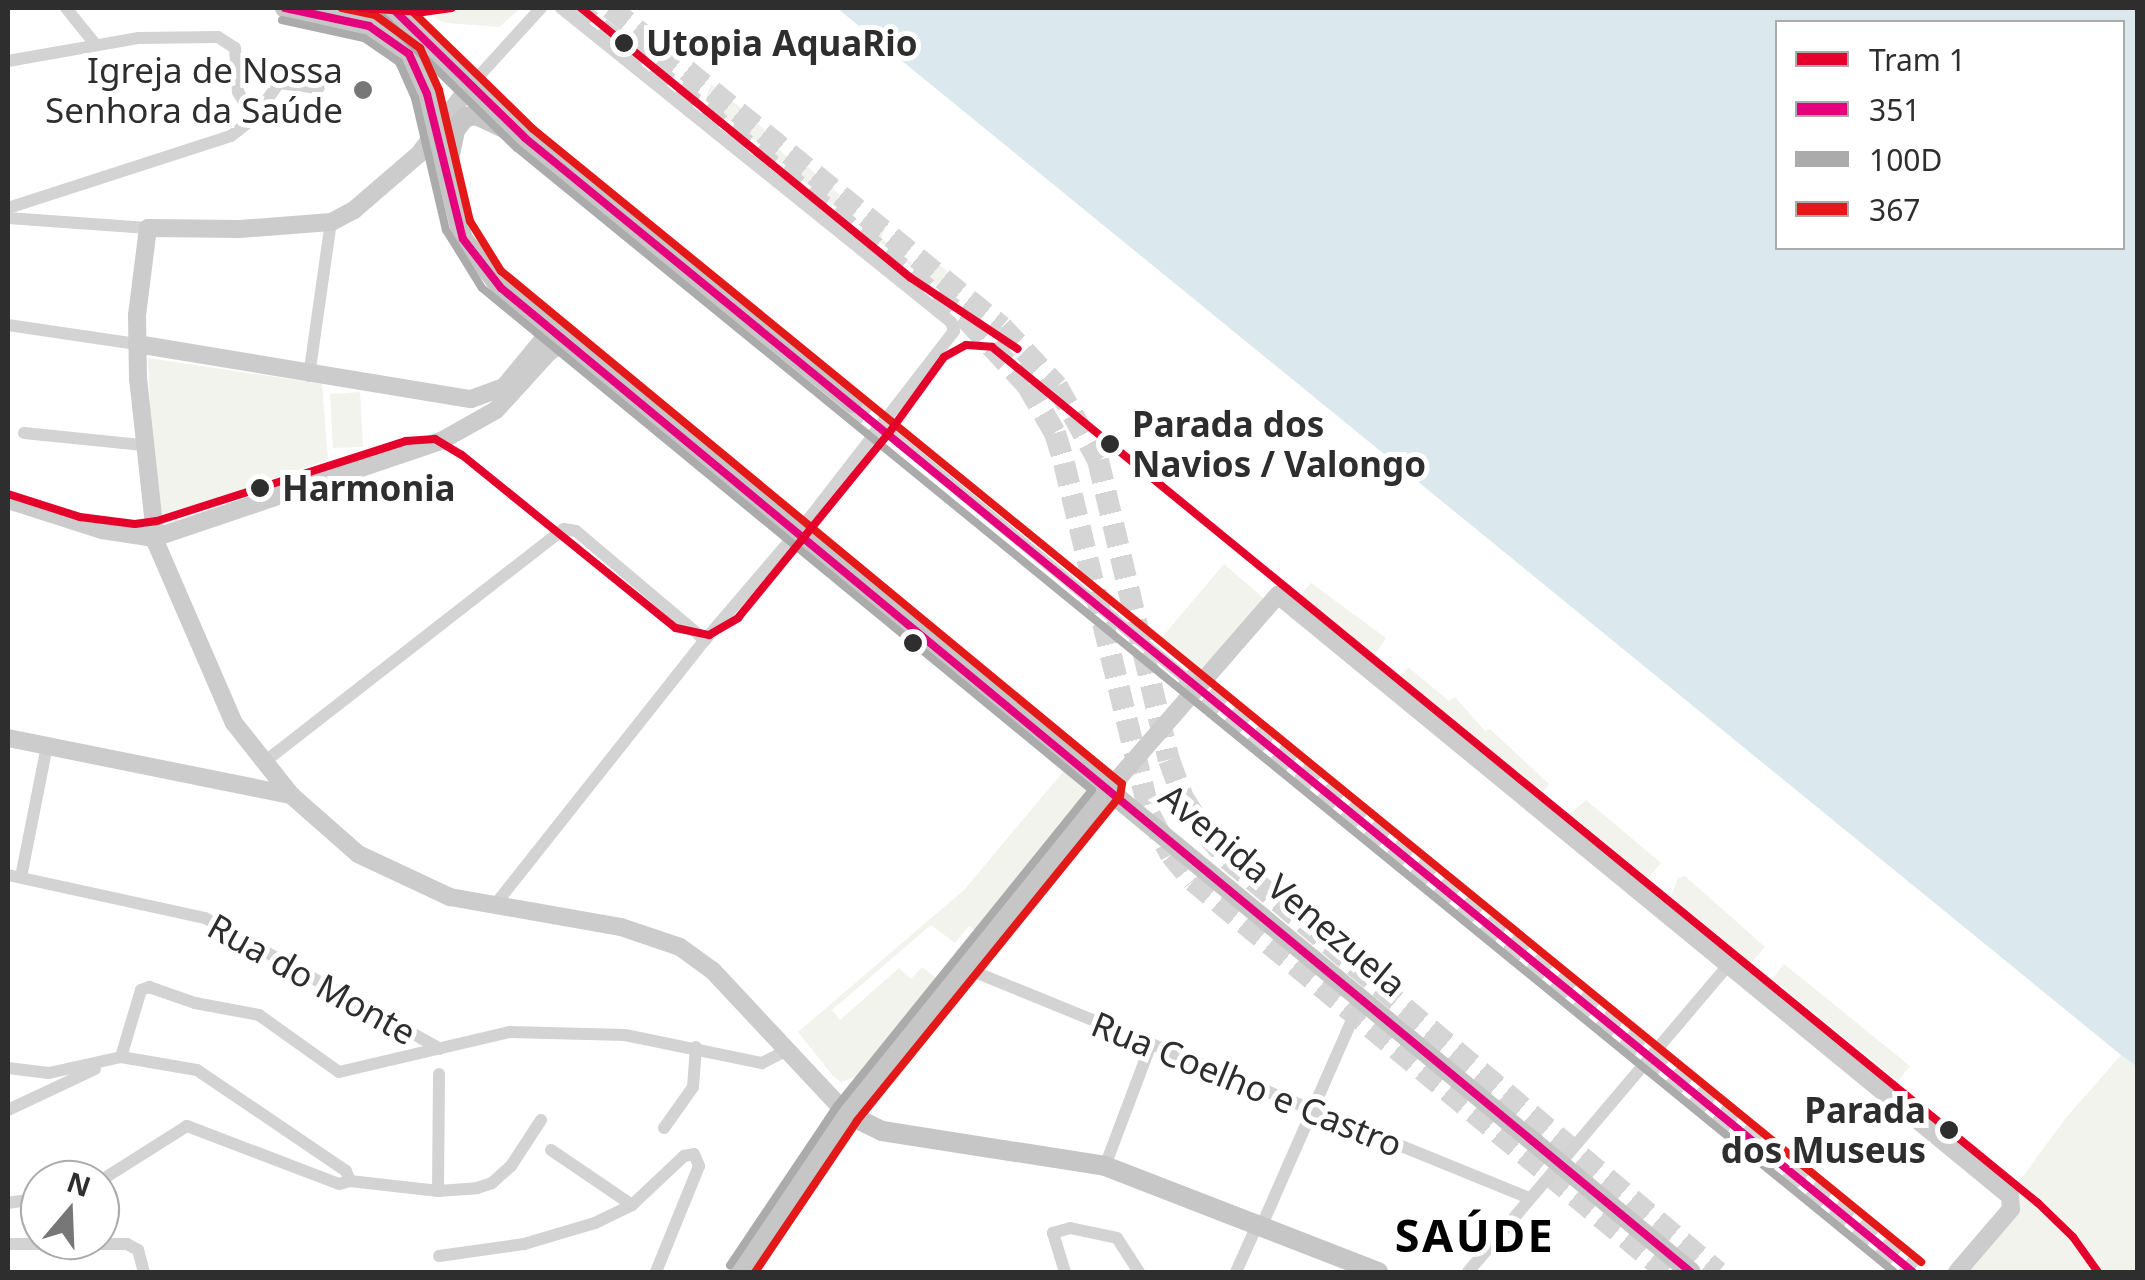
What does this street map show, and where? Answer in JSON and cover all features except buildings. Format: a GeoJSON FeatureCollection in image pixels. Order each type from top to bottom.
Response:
{"type":"FeatureCollection","features":[{"type":"Feature","properties":{"kind":"main road","name":"Avenida Venezuela"},"geometry":{"type":"LineString","coordinates":[[285,8],[355,20],[394,41],[418,68],[458,226],[472,255],[491,279],[1362,997],[1558,1166],[1691,1272]]}},
{"type":"Feature","properties":{"kind":"main road"},"geometry":{"type":"LineString","coordinates":[[392,8],[525,138],[852,403]]}},
{"type":"Feature","properties":{"kind":"main road"},"geometry":{"type":"LineString","coordinates":[[446,176],[455,130],[465,117],[476,115],[525,138]]}},
{"type":"Feature","properties":{"kind":"main road"},"geometry":{"type":"LineString","coordinates":[[740,1272],[847,1114],[1110,788]]}},
{"type":"Feature","properties":{"kind":"main road"},"geometry":{"type":"LineString","coordinates":[[847,1114],[882,1131],[1104,1166],[1378,1272]]}},
{"type":"Feature","properties":{"kind":"street"},"geometry":{"type":"LineString","coordinates":[[66,8],[94,44]]}},
{"type":"Feature","properties":{"kind":"street"},"geometry":{"type":"LineString","coordinates":[[8,218],[148,228],[238,229],[331,222],[407,166],[470,87],[542,8]]}},
{"type":"Feature","properties":{"kind":"street"},"geometry":{"type":"LineString","coordinates":[[494,906],[705,640],[798,532],[954,331],[951,322],[560,8]]}},
{"type":"Feature","properties":{"kind":"street"},"geometry":{"type":"LineString","coordinates":[[8,62],[94,44],[203,34],[228,40],[238,57],[238,92],[254,118]]}},
{"type":"Feature","properties":{"kind":"street"},"geometry":{"type":"LineString","coordinates":[[8,208],[243,130],[278,83],[319,88]]}},
{"type":"Feature","properties":{"kind":"street"},"geometry":{"type":"LineString","coordinates":[[310,376],[331,222]]}},
{"type":"Feature","properties":{"kind":"street"},"geometry":{"type":"LineString","coordinates":[[148,228],[137,344],[154,538],[219,696],[263,763],[292,795],[369,860],[450,897],[621,927],[680,947],[713,970],[847,1114]]}},
{"type":"Feature","properties":{"kind":"street"},"geometry":{"type":"LineString","coordinates":[[8,325],[471,399],[499,390],[557,336]]}},
{"type":"Feature","properties":{"kind":"street"},"geometry":{"type":"LineString","coordinates":[[8,500],[102,530],[154,538],[453,435],[496,410],[548,352],[557,336]]}},
{"type":"Feature","properties":{"kind":"street"},"geometry":{"type":"LineString","coordinates":[[441,396],[456,416],[453,435]]}},
{"type":"Feature","properties":{"kind":"street"},"geometry":{"type":"LineString","coordinates":[[881,426],[1196,687]]}},
{"type":"Feature","properties":{"kind":"street"},"geometry":{"type":"LineString","coordinates":[[24,433],[143,445]]}},
{"type":"Feature","properties":{"kind":"street"},"geometry":{"type":"LineString","coordinates":[[263,763],[563,530],[705,640]]}},
{"type":"Feature","properties":{"kind":"street"},"geometry":{"type":"LineString","coordinates":[[1110,788],[1278,595],[2010,1196],[2011,1209],[1958,1272]]}},
{"type":"Feature","properties":{"kind":"street"},"geometry":{"type":"LineString","coordinates":[[8,738],[292,795]]}},
{"type":"Feature","properties":{"kind":"street"},"geometry":{"type":"LineString","coordinates":[[14,876],[48,746]]}},
{"type":"Feature","properties":{"kind":"street","name":"Rua do Monte"},"geometry":{"type":"LineString","coordinates":[[14,876],[183,911],[215,922],[440,1049]]}},
{"type":"Feature","properties":{"kind":"street"},"geometry":{"type":"LineString","coordinates":[[1468,1272],[1728,965]]}},
{"type":"Feature","properties":{"kind":"street","name":"Rua Coelho e Castro"},"geometry":{"type":"LineString","coordinates":[[965,968],[1529,1198]]}},
{"type":"Feature","properties":{"kind":"street"},"geometry":{"type":"LineString","coordinates":[[121,1057],[139,994],[148,987],[195,1003],[259,1015],[332,1070],[344,1072],[493,1035],[542,1032],[624,1035],[762,1063],[786,1052]]}},
{"type":"Feature","properties":{"kind":"street"},"geometry":{"type":"LineString","coordinates":[[1236,1272],[1362,997]]}},
{"type":"Feature","properties":{"kind":"street"},"geometry":{"type":"LineString","coordinates":[[1104,1166],[1151,1044]]}},
{"type":"Feature","properties":{"kind":"street"},"geometry":{"type":"LineString","coordinates":[[664,1128],[693,1087],[696,1047]]}},
{"type":"Feature","properties":{"kind":"street"},"geometry":{"type":"LineString","coordinates":[[8,1068],[49,1072],[121,1057],[186,1067],[207,1075],[346,1171],[350,1181]]}},
{"type":"Feature","properties":{"kind":"street"},"geometry":{"type":"LineString","coordinates":[[8,1110],[72,1083],[102,1064]]}},
{"type":"Feature","properties":{"kind":"street"},"geometry":{"type":"LineString","coordinates":[[438,1191],[439,1074]]}},
{"type":"Feature","properties":{"kind":"street"},"geometry":{"type":"LineString","coordinates":[[120,1168],[187,1126],[339,1184],[350,1181],[438,1191],[492,1183],[511,1166],[542,1120]]}},
{"type":"Feature","properties":{"kind":"street"},"geometry":{"type":"LineString","coordinates":[[551,1150],[632,1205]]}},
{"type":"Feature","properties":{"kind":"street"},"geometry":{"type":"LineString","coordinates":[[439,1256],[561,1236],[632,1205],[684,1156],[694,1154],[699,1166],[656,1272]]}},
{"type":"Feature","properties":{"kind":"street"},"geometry":{"type":"LineString","coordinates":[[1065,1272],[1053,1233],[1070,1228],[1112,1235],[1139,1272]]}},
{"type":"Feature","properties":{"kind":"street"},"geometry":{"type":"LineString","coordinates":[[8,1244],[128,1244],[136,1248],[144,1272]]}},
{"type":"Feature","properties":{"kind":"shaded area"},"geometry":{"type":"Polygon","coordinates":[[[431,8],[521,8],[499,27],[447,23],[436,19],[431,8]]]}},
{"type":"Feature","properties":{"kind":"shaded area"},"geometry":{"type":"Polygon","coordinates":[[[837,8],[2137,8],[2137,1067],[2121,1055],[837,8]]]}},
{"type":"Feature","properties":{"kind":"shaded area"},"geometry":{"type":"Polygon","coordinates":[[[711,84],[742,109],[731,122],[705,101],[711,84]]]}},
{"type":"Feature","properties":{"kind":"shaded area"},"geometry":{"type":"Polygon","coordinates":[[[753,120],[772,136],[771,143],[788,157],[791,152],[857,210],[852,221],[739,129],[753,120]]]}},
{"type":"Feature","properties":{"kind":"shaded area"},"geometry":{"type":"Polygon","coordinates":[[[879,223],[885,228],[881,238],[921,270],[934,261],[963,283],[962,291],[942,289],[868,234],[879,223]]]}},
{"type":"Feature","properties":{"kind":"shaded area"},"geometry":{"type":"Polygon","coordinates":[[[148,358],[322,384],[328,460],[155,518],[148,358]]]}},
{"type":"Feature","properties":{"kind":"shaded area"},"geometry":{"type":"Polygon","coordinates":[[[360,392],[363,447],[333,448],[330,394],[360,392]]]}},
{"type":"Feature","properties":{"kind":"shaded area"},"geometry":{"type":"Polygon","coordinates":[[[1224,564],[1268,602],[1199,676],[1158,642],[1224,564]]]}},
{"type":"Feature","properties":{"kind":"shaded area"},"geometry":{"type":"Polygon","coordinates":[[[1311,583],[1386,638],[1370,662],[1296,601],[1311,583]]]}},
{"type":"Feature","properties":{"kind":"shaded area"},"geometry":{"type":"Polygon","coordinates":[[[1408,667],[1449,701],[1455,697],[1485,731],[1490,729],[1549,784],[1538,801],[1396,684],[1408,667]]]}},
{"type":"Feature","properties":{"kind":"shaded area"},"geometry":{"type":"Polygon","coordinates":[[[1067,767],[1088,788],[1088,802],[858,1076],[841,1082],[798,1032],[964,890],[1067,767]],[[931,925],[832,1010],[840,1020],[899,968],[911,979],[922,967],[936,978],[975,930],[969,926],[955,943],[931,925]]]}},
{"type":"Feature","properties":{"kind":"shaded area"},"geometry":{"type":"Polygon","coordinates":[[[1586,800],[1661,863],[1648,878],[1570,814],[1586,800]]]}},
{"type":"Feature","properties":{"kind":"shaded area"},"geometry":{"type":"Polygon","coordinates":[[[1685,876],[1765,947],[1751,963],[1671,896],[1678,878],[1685,876]]]}},
{"type":"Feature","properties":{"kind":"shaded area"},"geometry":{"type":"Polygon","coordinates":[[[1784,964],[1910,1066],[1898,1081],[1772,979],[1784,964]]]}},
{"type":"Feature","properties":{"kind":"shaded area"},"geometry":{"type":"Polygon","coordinates":[[[2121,1055],[2137,1067],[2137,1272],[1953,1272],[2065,1119],[2121,1055]]]}},
{"type":"Feature","properties":{"kind":"tunnel"},"geometry":{"type":"LineString","coordinates":[[574,8],[969,322],[1027,385],[1055,433],[1064,463],[1150,815],[1171,855],[1193,881],[1667,1272]]}},
{"type":"Feature","properties":{"kind":"tunnel"},"geometry":{"type":"LineString","coordinates":[[610,8],[1002,327],[1057,386],[1098,460],[1169,760],[1183,798],[1206,834],[1228,859],[1718,1272]]}},
{"type":"Feature","properties":{"kind":"tunnel"},"geometry":{"type":"LineString","coordinates":[[852,403],[894,438]]}},
{"type":"Feature","properties":{"kind":"tunnel"},"geometry":{"type":"LineString","coordinates":[[1183,676],[1913,1272]]}},
{"type":"Feature","properties":{"kind":"tram line","name":"1"},"geometry":{"type":"LineString","coordinates":[[360,8],[423,12],[452,8]]}},
{"type":"Feature","properties":{"kind":"tram line","name":"1"},"geometry":{"type":"LineString","coordinates":[[581,8],[911,278],[1018,349]]}},
{"type":"Feature","properties":{"kind":"tram line","name":"1"},"geometry":{"type":"LineString","coordinates":[[8,494],[80,517],[135,524],[157,521],[406,441],[435,439],[462,455],[676,628],[709,635],[738,618],[889,433],[944,357],[966,345],[992,347],[2038,1203],[2073,1237],[2098,1272]]}},
{"type":"Feature","properties":{"kind":"transit line","name":"351"},"geometry":{"type":"LineString","coordinates":[[285,8],[369,26],[409,54],[427,94],[463,239],[501,288],[1691,1272]]}},
{"type":"Feature","properties":{"kind":"transit line","name":"367"},"geometry":{"type":"LineString","coordinates":[[342,8],[375,15],[420,48],[439,90],[470,221],[501,271],[1122,784],[1120,796],[857,1121],[755,1272]]}},
{"type":"Feature","properties":{"kind":"transit line","name":"351"},"geometry":{"type":"LineString","coordinates":[[392,8],[525,138],[1913,1272]]}},
{"type":"Feature","properties":{"kind":"transit line","name":"367"},"geometry":{"type":"LineString","coordinates":[[409,8],[533,129],[1921,1262]]}},
{"type":"Feature","properties":{"kind":"transit line","name":"100D"},"geometry":{"type":"LineString","coordinates":[[383,17],[517,148],[1894,1272]]}},
{"type":"Feature","properties":{"kind":"transit line","name":"100D"},"geometry":{"type":"LineString","coordinates":[[282,20],[364,38],[399,62],[415,98],[446,230],[482,288],[1092,790],[837,1106],[730,1265]]}},
{"type":"Feature","properties":{"kind":"place","name":"Utopia AquaRio"},"geometry":{"type":"Point","coordinates":[624,43]}},
{"type":"Feature","properties":{"kind":"place","name":"Igreja de Nossa Senhora da Saúde"},"geometry":{"type":"Point","coordinates":[363,90]}},
{"type":"Feature","properties":{"kind":"place","name":"Parada dos Navios / Valongo"},"geometry":{"type":"Point","coordinates":[1110,444]}},
{"type":"Feature","properties":{"kind":"place","name":"Harmonia"},"geometry":{"type":"Point","coordinates":[260,488]}},
{"type":"Feature","properties":{"kind":"place","name":"Parada dos Museus"},"geometry":{"type":"Point","coordinates":[1949,1130]}},
{"type":"Feature","properties":{"kind":"district","name":"SAÚDE"},"geometry":{"type":"Point","coordinates":[1475,1235]}}]}
